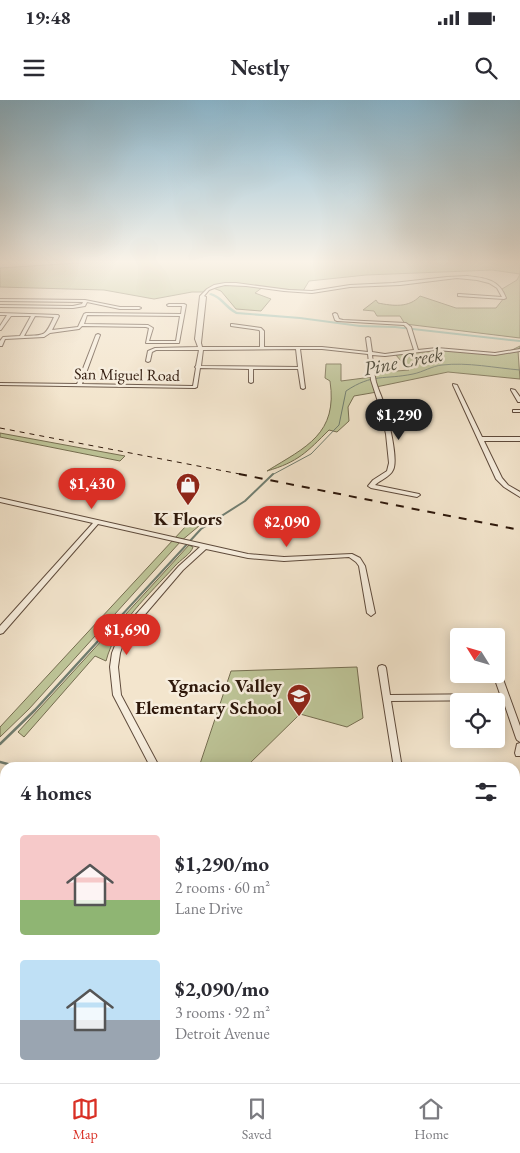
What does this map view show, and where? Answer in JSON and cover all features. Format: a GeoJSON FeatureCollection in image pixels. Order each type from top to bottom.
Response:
{"type":"FeatureCollection","features":[{"type":"Feature","properties":{"kind":"street"},"geometry":{"type":"LineString","coordinates":[[119,308],[139,308]]}},
{"type":"Feature","properties":{"kind":"street"},"geometry":{"type":"LineString","coordinates":[[49,332],[79,328],[82,325],[147,326],[151,328],[147,342],[178,342],[184,308]]}},
{"type":"Feature","properties":{"kind":"street"},"geometry":{"type":"LineString","coordinates":[[148,361],[150,351],[155,349],[200,350],[199,342],[203,308]]}},
{"type":"Feature","properties":{"kind":"street"},"geometry":{"type":"LineString","coordinates":[[0,314],[56,316],[49,332],[44,336],[2,337],[0,345]]}},
{"type":"Feature","properties":{"kind":"street"},"geometry":{"type":"LineString","coordinates":[[1,326],[10,314]]}},
{"type":"Feature","properties":{"kind":"street"},"geometry":{"type":"LineString","coordinates":[[82,325],[86,314],[183,315]]}},
{"type":"Feature","properties":{"kind":"street"},"geometry":{"type":"LineString","coordinates":[[335,314],[337,320],[399,323],[410,328],[417,352]]}},
{"type":"Feature","properties":{"kind":"street"},"geometry":{"type":"LineString","coordinates":[[21,337],[34,315]]}},
{"type":"Feature","properties":{"kind":"street"},"geometry":{"type":"LineString","coordinates":[[232,325],[260,329],[262,331],[262,348]]}},
{"type":"Feature","properties":{"kind":"street"},"geometry":{"type":"LineString","coordinates":[[79,385],[98,335]]}},
{"type":"Feature","properties":{"kind":"street"},"geometry":{"type":"LineString","coordinates":[[368,338],[373,377],[380,398],[390,448],[391,467],[389,473],[373,481],[371,486],[417,496]]}},
{"type":"Feature","properties":{"kind":"street","name":"San Miguel Road"},"geometry":{"type":"LineString","coordinates":[[0,384],[195,387],[200,350],[211,347],[342,349],[386,355],[437,349],[496,354],[520,350]]}},
{"type":"Feature","properties":{"kind":"street"},"geometry":{"type":"LineString","coordinates":[[298,348],[303,388]]}},
{"type":"Feature","properties":{"kind":"street"},"geometry":{"type":"LineString","coordinates":[[197,367],[300,368]]}},
{"type":"Feature","properties":{"kind":"street"},"geometry":{"type":"LineString","coordinates":[[251,368],[251,382]]}},
{"type":"Feature","properties":{"kind":"street"},"geometry":{"type":"LineString","coordinates":[[455,385],[499,479],[520,495]]}},
{"type":"Feature","properties":{"kind":"street"},"geometry":{"type":"LineString","coordinates":[[513,390],[520,401]]}},
{"type":"Feature","properties":{"kind":"street"},"geometry":{"type":"LineString","coordinates":[[480,439],[520,439]]}},
{"type":"Feature","properties":{"kind":"street"},"geometry":{"type":"LineString","coordinates":[[0,500],[248,556],[280,559],[350,555],[358,560],[362,566],[371,613]]}},
{"type":"Feature","properties":{"kind":"street"},"geometry":{"type":"LineString","coordinates":[[0,631],[97,522]]}},
{"type":"Feature","properties":{"kind":"street"},"geometry":{"type":"LineString","coordinates":[[153,762],[117,696],[114,683],[116,653],[121,640],[133,623],[180,568],[205,546]]}},
{"type":"Feature","properties":{"kind":"street"},"geometry":{"type":"LineString","coordinates":[[382,668],[397,762]]}},
{"type":"Feature","properties":{"kind":"street"},"geometry":{"type":"LineString","coordinates":[[501,683],[520,738]]}},
{"type":"Feature","properties":{"kind":"street"},"geometry":{"type":"LineString","coordinates":[[388,698],[506,697]]}},
{"type":"Feature","properties":{"kind":"green space"},"geometry":{"type":"Polygon","coordinates":[[[235,308],[264,308],[261,311],[235,308]]]}},
{"type":"Feature","properties":{"kind":"green space"},"geometry":{"type":"Polygon","coordinates":[[[366,308],[520,308],[520,338],[405,324],[400,316],[377,316],[374,311],[363,310],[366,308]]]}},
{"type":"Feature","properties":{"kind":"green space"},"geometry":{"type":"Polygon","coordinates":[[[520,346],[518,351],[520,379],[448,372],[376,387],[377,392],[354,396],[348,407],[349,421],[337,432],[329,430],[294,460],[267,471],[306,446],[324,426],[329,414],[331,399],[330,381],[325,378],[326,364],[341,364],[341,381],[372,377],[372,373],[409,370],[395,354],[437,349],[495,354],[506,353],[520,346]]]}},
{"type":"Feature","properties":{"kind":"green space"},"geometry":{"type":"Polygon","coordinates":[[[0,433],[125,456],[120,461],[0,437],[0,433]]]}},
{"type":"Feature","properties":{"kind":"green space"},"geometry":{"type":"Polygon","coordinates":[[[198,524],[199,526],[181,541],[29,709],[0,737],[0,727],[186,526],[198,524]]]}},
{"type":"Feature","properties":{"kind":"green space"},"geometry":{"type":"Polygon","coordinates":[[[189,545],[193,547],[190,552],[144,599],[125,622],[117,634],[106,661],[95,656],[24,737],[18,732],[189,545]]]}},
{"type":"Feature","properties":{"kind":"green space"},"geometry":{"type":"Polygon","coordinates":[[[357,667],[363,718],[347,727],[300,714],[251,762],[201,762],[231,671],[357,667]]]}},
{"type":"Feature","properties":{"kind":"waterway"},"geometry":{"type":"LineString","coordinates":[[228,308],[236,313],[300,318],[360,326],[395,327],[520,341]]}},
{"type":"Feature","properties":{"kind":"waterway","name":"Pine Creek"},"geometry":{"type":"LineString","coordinates":[[272,475],[311,454],[339,425],[346,391],[355,385],[371,379],[403,376],[452,364],[520,370]]}},
{"type":"Feature","properties":{"kind":"waterway","name":"Pine Creek"},"geometry":{"type":"LineString","coordinates":[[109,629],[201,529],[245,501],[273,474]]}},
{"type":"Feature","properties":{"kind":"waterway","name":"Pine Creek"},"geometry":{"type":"LineString","coordinates":[[0,744],[35,710],[110,628]]}},
{"type":"Feature","properties":{"kind":"railway"},"geometry":{"type":"LineString","coordinates":[[0,428],[245,475]]}},
{"type":"Feature","properties":{"kind":"railway"},"geometry":{"type":"LineString","coordinates":[[239,474],[520,530]]}},
{"type":"Feature","properties":{"kind":"place","name":"K Floors"},"geometry":{"type":"Point","coordinates":[188,506]}},
{"type":"Feature","properties":{"kind":"place","name":"Ygnacio Valley Elementary School"},"geometry":{"type":"Point","coordinates":[299,717]}}]}
